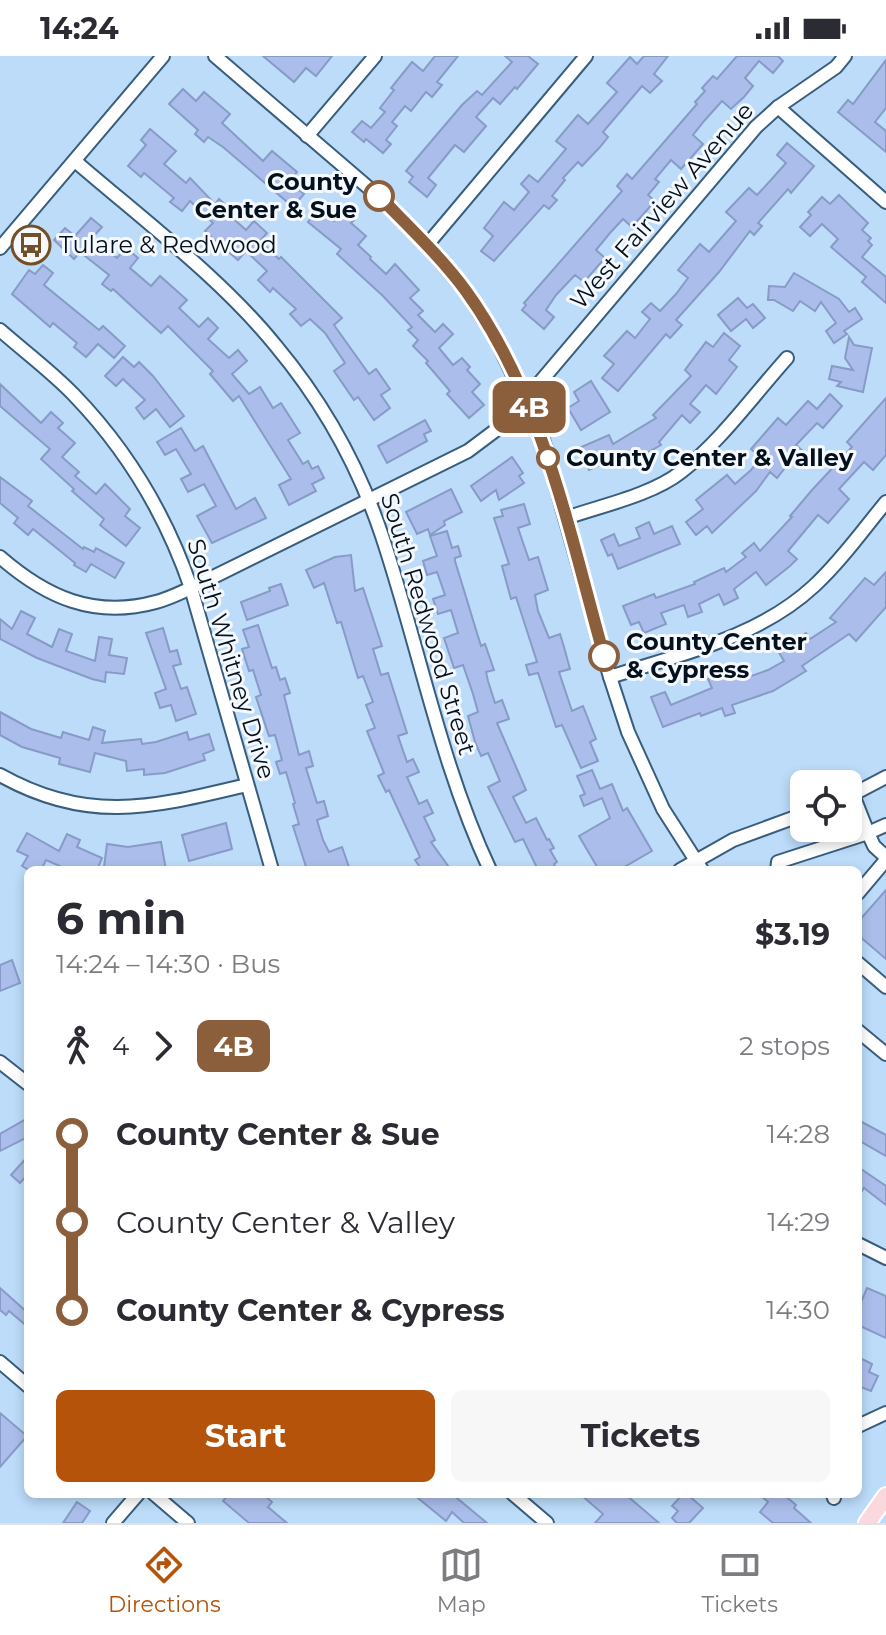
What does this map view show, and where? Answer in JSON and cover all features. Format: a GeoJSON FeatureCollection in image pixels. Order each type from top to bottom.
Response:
{"type":"FeatureCollection","features":[{"type":"Feature","properties":{"kind":"main road"},"geometry":{"type":"LineString","coordinates":[[867,1523],[886,1496]]}},
{"type":"Feature","properties":{"kind":"street"},"geometry":{"type":"LineString","coordinates":[[0,248],[163,56]]}},
{"type":"Feature","properties":{"kind":"street"},"geometry":{"type":"LineString","coordinates":[[215,56],[377,195],[427,245],[465,290],[495,337],[542,436],[628,732],[663,809],[698,865],[733,840],[790,819]]}},
{"type":"Feature","properties":{"kind":"street"},"geometry":{"type":"LineString","coordinates":[[307,136],[375,56]]}},
{"type":"Feature","properties":{"kind":"street"},"geometry":{"type":"LineString","coordinates":[[427,245],[586,56]]}},
{"type":"Feature","properties":{"kind":"street","name":"West Fairview Avenue"},"geometry":{"type":"LineString","coordinates":[[0,557],[28,581],[70,602],[113,608],[155,603],[468,451],[496,430],[525,400],[756,127],[778,107],[836,67],[845,56]]}},
{"type":"Feature","properties":{"kind":"street"},"geometry":{"type":"LineString","coordinates":[[778,107],[886,202]]}},
{"type":"Feature","properties":{"kind":"street","name":"South Redwood Street"},"geometry":{"type":"LineString","coordinates":[[75,161],[230,296],[276,345],[337,435],[382,534],[441,741],[472,831],[488,866]]}},
{"type":"Feature","properties":{"kind":"street","name":"South Whitney Drive"},"geometry":{"type":"LineString","coordinates":[[0,330],[72,393],[112,438],[154,501],[180,556],[191,588],[271,866]]}},
{"type":"Feature","properties":{"kind":"street"},"geometry":{"type":"LineString","coordinates":[[566,518],[644,491],[679,474],[704,452],[787,358]]}},
{"type":"Feature","properties":{"kind":"street"},"geometry":{"type":"LineString","coordinates":[[610,677],[761,625],[816,585],[886,502]]}},
{"type":"Feature","properties":{"kind":"street"},"geometry":{"type":"LineString","coordinates":[[0,775],[56,801],[111,808],[162,805],[247,785]]}},
{"type":"Feature","properties":{"kind":"street"},"geometry":{"type":"LineString","coordinates":[[862,790],[886,777]]}},
{"type":"Feature","properties":{"kind":"street"},"geometry":{"type":"LineString","coordinates":[[862,820],[874,846],[886,859],[862,888]]}},
{"type":"Feature","properties":{"kind":"street"},"geometry":{"type":"LineString","coordinates":[[778,866],[778,862],[886,825]]}},
{"type":"Feature","properties":{"kind":"street"},"geometry":{"type":"LineString","coordinates":[[862,966],[886,987]]}},
{"type":"Feature","properties":{"kind":"street"},"geometry":{"type":"LineString","coordinates":[[862,1034],[886,1054]]}},
{"type":"Feature","properties":{"kind":"street"},"geometry":{"type":"LineString","coordinates":[[0,1061],[24,1081]]}},
{"type":"Feature","properties":{"kind":"street"},"geometry":{"type":"LineString","coordinates":[[862,1246],[886,1258]]}},
{"type":"Feature","properties":{"kind":"street"},"geometry":{"type":"LineString","coordinates":[[0,1362],[24,1383]]}},
{"type":"Feature","properties":{"kind":"street"},"geometry":{"type":"LineString","coordinates":[[862,1424],[886,1413]]}},
{"type":"Feature","properties":{"kind":"street"},"geometry":{"type":"LineString","coordinates":[[113,1523],[135,1498]]}},
{"type":"Feature","properties":{"kind":"street"},"geometry":{"type":"LineString","coordinates":[[159,1498],[188,1523]]}},
{"type":"Feature","properties":{"kind":"street"},"geometry":{"type":"LineString","coordinates":[[518,1498],[547,1523]]}},
{"type":"Feature","properties":{"kind":"building"},"geometry":{"type":"Polygon","coordinates":[[[263,56],[332,56],[316,76],[306,68],[294,82],[263,56]]]}},
{"type":"Feature","properties":{"kind":"building"},"geometry":{"type":"Polygon","coordinates":[[[435,56],[458,56],[437,82],[442,85],[432,97],[426,92],[411,111],[405,106],[392,122],[397,126],[386,140],[391,144],[383,153],[352,132],[362,121],[371,128],[385,112],[380,108],[412,62],[423,71],[435,56]]]}},
{"type":"Feature","properties":{"kind":"building"},"geometry":{"type":"Polygon","coordinates":[[[505,56],[528,56],[538,64],[500,104],[493,98],[476,117],[486,126],[464,152],[455,145],[428,178],[436,185],[427,197],[409,182],[413,177],[406,171],[462,105],[477,91],[482,95],[512,62],[505,56]]]}},
{"type":"Feature","properties":{"kind":"building"},"geometry":{"type":"Polygon","coordinates":[[[644,56],[668,56],[654,74],[662,81],[650,93],[642,86],[603,132],[608,137],[600,147],[582,166],[578,162],[563,178],[565,180],[552,196],[557,200],[549,209],[544,205],[494,261],[481,251],[493,236],[484,228],[504,202],[514,210],[529,192],[521,184],[529,175],[538,182],[566,149],[556,141],[578,115],[588,124],[617,92],[607,83],[630,57],[637,64],[644,56]]]}},
{"type":"Feature","properties":{"kind":"building"},"geometry":{"type":"Polygon","coordinates":[[[737,56],[778,56],[783,61],[773,73],[759,61],[745,78],[753,86],[744,97],[731,109],[722,101],[705,120],[693,135],[703,144],[681,169],[671,160],[655,179],[659,182],[648,195],[655,201],[632,227],[623,219],[610,233],[596,250],[605,258],[584,282],[575,275],[556,295],[546,310],[554,317],[544,329],[522,310],[526,305],[524,303],[622,191],[617,186],[627,174],[632,179],[697,104],[695,102],[705,91],[702,88],[713,76],[717,79],[737,56]]]}},
{"type":"Feature","properties":{"kind":"building"},"geometry":{"type":"Polygon","coordinates":[[[886,60],[886,108],[875,122],[886,131],[886,152],[838,112],[848,100],[853,104],[886,60]]]}},
{"type":"Feature","properties":{"kind":"building"},"geometry":{"type":"Polygon","coordinates":[[[183,89],[196,101],[204,92],[230,114],[222,123],[263,161],[272,151],[297,172],[289,182],[304,194],[293,207],[223,147],[208,137],[204,142],[195,134],[198,130],[169,104],[183,89]]]}},
{"type":"Feature","properties":{"kind":"building"},"geometry":{"type":"Polygon","coordinates":[[[150,129],[176,151],[164,164],[186,183],[190,178],[215,204],[219,199],[230,209],[227,213],[246,230],[254,221],[267,233],[260,241],[279,259],[281,257],[342,318],[334,325],[369,374],[376,369],[390,389],[381,395],[390,408],[374,420],[358,397],[354,400],[334,371],[345,363],[325,333],[310,319],[301,326],[290,314],[296,309],[273,288],[270,292],[258,280],[267,271],[246,251],[238,260],[218,243],[205,231],[213,223],[190,201],[182,211],[170,202],[174,198],[144,173],[141,177],[128,166],[146,145],[141,140],[150,129]]]}},
{"type":"Feature","properties":{"kind":"building"},"geometry":{"type":"Polygon","coordinates":[[[787,143],[814,166],[791,193],[788,189],[758,223],[762,226],[754,235],[750,231],[676,320],[682,325],[670,338],[666,334],[618,391],[602,378],[614,364],[604,356],[627,331],[635,338],[650,319],[642,312],[651,303],[660,311],[676,294],[688,278],[678,270],[700,244],[709,252],[736,221],[726,212],[749,188],[757,195],[786,163],[777,155],[787,143]]]}},
{"type":"Feature","properties":{"kind":"building"},"geometry":{"type":"Polygon","coordinates":[[[839,195],[868,223],[862,230],[871,238],[868,241],[872,245],[862,257],[886,277],[886,303],[862,282],[866,277],[831,247],[838,239],[822,224],[810,236],[800,227],[811,215],[808,212],[822,197],[830,204],[839,195]]]}},
{"type":"Feature","properties":{"kind":"building"},"geometry":{"type":"Polygon","coordinates":[[[319,208],[334,221],[342,211],[354,220],[351,223],[366,236],[358,245],[370,259],[386,274],[395,264],[419,290],[410,298],[423,311],[418,315],[435,332],[443,324],[453,334],[439,348],[453,365],[462,358],[470,367],[467,370],[480,384],[472,392],[484,405],[469,418],[447,394],[450,391],[426,363],[428,361],[413,346],[418,340],[408,330],[412,327],[337,254],[341,249],[308,222],[319,208]]]}},
{"type":"Feature","properties":{"kind":"building"},"geometry":{"type":"Polygon","coordinates":[[[91,218],[102,227],[92,238],[117,258],[126,248],[138,258],[130,268],[151,286],[160,276],[187,300],[179,308],[199,327],[208,318],[218,328],[208,339],[229,358],[238,350],[247,361],[232,374],[249,394],[260,387],[273,408],[281,403],[300,433],[288,440],[303,464],[308,461],[312,469],[318,466],[324,478],[312,484],[316,491],[289,505],[279,485],[291,479],[239,396],[233,401],[210,374],[213,371],[168,326],[161,333],[113,289],[111,291],[102,284],[109,275],[80,252],[74,259],[54,240],[65,228],[75,236],[91,218]]]}},
{"type":"Feature","properties":{"kind":"building"},"geometry":{"type":"Polygon","coordinates":[[[43,265],[53,273],[44,285],[99,330],[103,326],[125,346],[114,358],[98,344],[86,357],[74,347],[77,343],[53,323],[50,327],[12,294],[29,270],[35,274],[43,265]]]}},
{"type":"Feature","properties":{"kind":"building"},"geometry":{"type":"Polygon","coordinates":[[[794,273],[839,299],[849,312],[855,308],[862,319],[844,331],[847,334],[834,343],[826,331],[836,323],[821,302],[815,311],[800,301],[793,311],[774,300],[768,300],[769,286],[785,287],[794,273]]]}},
{"type":"Feature","properties":{"kind":"building"},"geometry":{"type":"Polygon","coordinates":[[[738,298],[747,308],[753,304],[765,318],[753,328],[746,319],[731,331],[718,315],[738,298]]]}},
{"type":"Feature","properties":{"kind":"building"},"geometry":{"type":"Polygon","coordinates":[[[724,333],[740,346],[729,360],[737,367],[716,394],[706,385],[690,404],[700,412],[690,423],[682,415],[659,442],[661,445],[629,463],[621,451],[599,461],[600,465],[589,470],[579,448],[609,435],[613,444],[656,418],[653,415],[691,376],[685,370],[706,342],[713,347],[724,333]]]}},
{"type":"Feature","properties":{"kind":"building"},"geometry":{"type":"Polygon","coordinates":[[[849,337],[854,345],[872,348],[863,392],[837,386],[841,382],[829,379],[832,366],[853,370],[845,358],[849,337]]]}},
{"type":"Feature","properties":{"kind":"building"},"geometry":{"type":"Polygon","coordinates":[[[123,357],[134,367],[139,362],[184,416],[170,427],[156,409],[144,419],[136,408],[145,400],[123,379],[116,386],[105,376],[123,357]]]}},
{"type":"Feature","properties":{"kind":"building"},"geometry":{"type":"Polygon","coordinates":[[[591,381],[610,412],[581,430],[568,408],[579,401],[574,392],[591,381]]]}},
{"type":"Feature","properties":{"kind":"building"},"geometry":{"type":"Polygon","coordinates":[[[0,384],[41,423],[51,412],[63,423],[58,428],[75,443],[62,457],[79,472],[75,476],[96,494],[105,484],[130,509],[125,516],[140,528],[126,546],[100,525],[104,519],[41,459],[50,449],[0,406],[0,384]]]}},
{"type":"Feature","properties":{"kind":"building"},"geometry":{"type":"Polygon","coordinates":[[[830,394],[842,406],[823,428],[817,423],[796,445],[804,452],[795,462],[792,459],[777,478],[770,472],[756,491],[712,533],[707,526],[696,535],[686,522],[703,509],[696,500],[727,475],[735,484],[751,470],[761,458],[751,449],[778,418],[786,425],[808,401],[817,409],[830,394]]]}},
{"type":"Feature","properties":{"kind":"building"},"geometry":{"type":"Polygon","coordinates":[[[886,398],[886,455],[873,470],[864,462],[839,489],[849,499],[828,523],[818,515],[788,551],[797,559],[790,566],[766,585],[756,572],[734,589],[738,598],[724,605],[719,594],[699,604],[702,612],[688,617],[684,605],[661,613],[666,624],[644,633],[639,622],[631,625],[623,606],[654,594],[656,598],[695,584],[724,568],[726,572],[746,557],[742,553],[754,543],[760,551],[852,447],[847,442],[886,398]]]}},
{"type":"Feature","properties":{"kind":"building"},"geometry":{"type":"Polygon","coordinates":[[[425,420],[431,431],[424,434],[427,441],[387,463],[378,446],[425,420]]]}},
{"type":"Feature","properties":{"kind":"building"},"geometry":{"type":"Polygon","coordinates":[[[181,428],[195,451],[203,446],[236,509],[255,498],[266,518],[212,543],[197,516],[216,506],[204,484],[188,492],[181,479],[191,474],[176,449],[165,455],[157,442],[181,428]]]}},
{"type":"Feature","properties":{"kind":"building"},"geometry":{"type":"Polygon","coordinates":[[[512,457],[523,473],[519,476],[524,483],[499,500],[496,490],[481,501],[471,486],[512,457]]]}},
{"type":"Feature","properties":{"kind":"building"},"geometry":{"type":"Polygon","coordinates":[[[0,477],[32,501],[28,506],[83,549],[94,552],[96,548],[124,563],[115,578],[91,564],[86,572],[33,529],[28,535],[14,523],[18,518],[0,503],[0,477]]]}},
{"type":"Feature","properties":{"kind":"building"},"geometry":{"type":"Polygon","coordinates":[[[451,489],[462,512],[444,521],[445,525],[430,535],[428,529],[417,534],[406,512],[451,489]]]}},
{"type":"Feature","properties":{"kind":"building"},"geometry":{"type":"Polygon","coordinates":[[[524,504],[530,524],[518,528],[529,560],[538,557],[548,590],[535,595],[538,611],[549,638],[560,634],[570,669],[559,672],[572,711],[583,706],[596,739],[590,742],[598,761],[581,768],[562,725],[556,727],[538,673],[529,675],[526,665],[537,662],[516,597],[511,599],[502,566],[509,564],[494,518],[503,516],[501,510],[524,504]]]}},
{"type":"Feature","properties":{"kind":"building"},"geometry":{"type":"Polygon","coordinates":[[[649,522],[654,534],[672,526],[680,544],[618,569],[612,554],[608,556],[601,540],[614,534],[619,546],[640,538],[636,528],[649,522]]]}},
{"type":"Feature","properties":{"kind":"building"},"geometry":{"type":"Polygon","coordinates":[[[447,531],[452,548],[458,546],[461,556],[455,561],[481,646],[485,644],[494,670],[486,672],[495,703],[502,700],[509,719],[497,723],[526,790],[513,797],[526,823],[536,818],[549,839],[554,848],[550,850],[557,862],[555,866],[536,866],[523,839],[515,842],[488,787],[500,781],[488,753],[481,756],[475,742],[468,716],[478,712],[473,694],[463,665],[454,668],[444,638],[458,633],[451,610],[438,614],[433,599],[445,595],[437,572],[427,575],[423,561],[437,556],[430,536],[447,531]]]}},
{"type":"Feature","properties":{"kind":"building"},"geometry":{"type":"Polygon","coordinates":[[[351,555],[355,591],[363,588],[382,646],[373,649],[381,675],[388,673],[407,733],[398,736],[407,762],[413,759],[419,772],[407,777],[419,804],[427,800],[433,813],[424,817],[435,840],[431,842],[448,866],[419,866],[415,860],[420,857],[389,790],[386,792],[378,776],[384,773],[367,731],[375,728],[366,705],[373,702],[363,676],[358,678],[341,622],[337,623],[324,583],[314,588],[306,570],[335,557],[351,555]]]}},
{"type":"Feature","properties":{"kind":"building"},"geometry":{"type":"Polygon","coordinates":[[[886,572],[886,607],[856,641],[849,634],[802,666],[806,671],[773,691],[732,705],[735,713],[725,716],[722,708],[663,727],[651,697],[665,692],[671,705],[712,688],[708,679],[739,667],[743,679],[768,670],[784,661],[778,651],[806,633],[810,639],[836,622],[830,618],[865,578],[874,585],[886,572]]]}},
{"type":"Feature","properties":{"kind":"building"},"geometry":{"type":"Polygon","coordinates":[[[281,584],[288,605],[247,620],[241,602],[281,584]]]}},
{"type":"Feature","properties":{"kind":"building"},"geometry":{"type":"Polygon","coordinates":[[[21,611],[35,618],[27,634],[52,647],[59,629],[72,634],[66,651],[95,661],[99,637],[112,639],[109,655],[127,658],[124,674],[106,672],[105,682],[92,679],[37,658],[0,639],[0,619],[12,629],[21,611]]]}},
{"type":"Feature","properties":{"kind":"building"},"geometry":{"type":"Polygon","coordinates":[[[258,625],[272,668],[276,667],[280,680],[285,678],[290,693],[284,695],[299,755],[309,751],[313,766],[306,768],[317,803],[324,801],[328,816],[317,820],[323,840],[329,852],[342,847],[349,866],[306,866],[293,826],[299,824],[286,772],[280,774],[276,762],[282,760],[275,735],[269,736],[256,697],[261,695],[242,649],[249,647],[243,630],[258,625]]]}},
{"type":"Feature","properties":{"kind":"building"},"geometry":{"type":"Polygon","coordinates":[[[163,628],[170,652],[177,650],[181,664],[173,666],[181,689],[187,687],[196,714],[176,721],[171,705],[160,708],[155,693],[166,689],[146,633],[163,628]]]}},
{"type":"Feature","properties":{"kind":"building"},"geometry":{"type":"Polygon","coordinates":[[[0,712],[31,729],[61,738],[63,732],[89,740],[93,727],[105,731],[102,743],[141,739],[142,744],[187,732],[189,740],[209,734],[214,750],[203,754],[205,760],[165,773],[144,775],[144,769],[127,771],[126,761],[95,753],[90,772],[59,764],[60,758],[22,747],[0,735],[0,712]]]}},
{"type":"Feature","properties":{"kind":"building"},"geometry":{"type":"Polygon","coordinates":[[[592,770],[600,789],[612,784],[623,811],[627,808],[652,851],[626,866],[597,866],[579,836],[610,818],[602,798],[584,806],[580,796],[585,794],[577,776],[592,770]]]}},
{"type":"Feature","properties":{"kind":"building"},"geometry":{"type":"Polygon","coordinates":[[[226,823],[232,849],[189,861],[182,835],[226,823]]]}},
{"type":"Feature","properties":{"kind":"building"},"geometry":{"type":"Polygon","coordinates":[[[27,833],[59,851],[67,834],[80,840],[77,847],[102,858],[99,866],[60,866],[46,860],[43,866],[24,867],[22,866],[28,856],[17,851],[27,833]]]}},
{"type":"Feature","properties":{"kind":"building"},"geometry":{"type":"Polygon","coordinates":[[[161,842],[165,866],[104,866],[107,844],[128,847],[161,842]]]}},
{"type":"Feature","properties":{"kind":"building"},"geometry":{"type":"Polygon","coordinates":[[[886,890],[886,959],[862,938],[862,917],[886,890]]]}},
{"type":"Feature","properties":{"kind":"building"},"geometry":{"type":"Polygon","coordinates":[[[12,960],[20,983],[0,991],[0,965],[12,960]]]}},
{"type":"Feature","properties":{"kind":"building"},"geometry":{"type":"Polygon","coordinates":[[[24,1120],[24,1139],[0,1151],[0,1134],[24,1120]]]}},
{"type":"Feature","properties":{"kind":"building"},"geometry":{"type":"Polygon","coordinates":[[[862,1122],[886,1135],[886,1156],[862,1142],[862,1122]]]}},
{"type":"Feature","properties":{"kind":"building"},"geometry":{"type":"Polygon","coordinates":[[[24,1160],[24,1178],[20,1183],[11,1175],[24,1160]]]}},
{"type":"Feature","properties":{"kind":"building"},"geometry":{"type":"Polygon","coordinates":[[[862,1170],[886,1186],[886,1205],[864,1188],[862,1191],[862,1170]]]}},
{"type":"Feature","properties":{"kind":"building"},"geometry":{"type":"Polygon","coordinates":[[[0,1288],[24,1309],[24,1324],[9,1311],[6,1315],[0,1310],[0,1288]]]}},
{"type":"Feature","properties":{"kind":"building"},"geometry":{"type":"Polygon","coordinates":[[[867,1288],[886,1296],[886,1338],[862,1327],[862,1300],[867,1288]]]}},
{"type":"Feature","properties":{"kind":"building"},"geometry":{"type":"Polygon","coordinates":[[[862,1359],[872,1364],[869,1372],[878,1376],[871,1391],[862,1387],[862,1359]]]}},
{"type":"Feature","properties":{"kind":"building"},"geometry":{"type":"Polygon","coordinates":[[[0,1413],[24,1433],[24,1439],[0,1467],[0,1413]]]}},
{"type":"Feature","properties":{"kind":"building"},"geometry":{"type":"Polygon","coordinates":[[[226,1498],[268,1498],[272,1502],[268,1507],[287,1523],[249,1523],[223,1501],[226,1498]]]}},
{"type":"Feature","properties":{"kind":"building"},"geometry":{"type":"Polygon","coordinates":[[[418,1498],[457,1498],[487,1523],[464,1523],[452,1512],[446,1521],[418,1498]]]}},
{"type":"Feature","properties":{"kind":"building"},"geometry":{"type":"Polygon","coordinates":[[[585,1498],[630,1498],[659,1523],[595,1523],[603,1514],[585,1498]]]}},
{"type":"Feature","properties":{"kind":"building"},"geometry":{"type":"Polygon","coordinates":[[[679,1498],[692,1498],[703,1508],[689,1523],[677,1523],[672,1518],[678,1511],[672,1506],[679,1498]]]}},
{"type":"Feature","properties":{"kind":"building"},"geometry":{"type":"Polygon","coordinates":[[[764,1498],[788,1498],[811,1523],[773,1523],[760,1512],[768,1502],[764,1498]]]}},
{"type":"Feature","properties":{"kind":"building"},"geometry":{"type":"Polygon","coordinates":[[[77,1502],[90,1511],[82,1523],[63,1523],[77,1502]]]}},
{"type":"Feature","properties":{"kind":"bus line","name":"4B"},"geometry":{"type":"LineString","coordinates":[[379,196],[465,290],[495,337],[542,436],[604,656]]}},
{"type":"Feature","properties":{"kind":"place","name":"County Center & Sue"},"geometry":{"type":"Point","coordinates":[379,196]}},
{"type":"Feature","properties":{"kind":"place","name":"Tulare & Redwood"},"geometry":{"type":"Point","coordinates":[31,245]}},
{"type":"Feature","properties":{"kind":"place","name":"County Center & Valley"},"geometry":{"type":"Point","coordinates":[548,458]}},
{"type":"Feature","properties":{"kind":"place","name":"County Center & Cypress"},"geometry":{"type":"Point","coordinates":[604,656]}}]}
